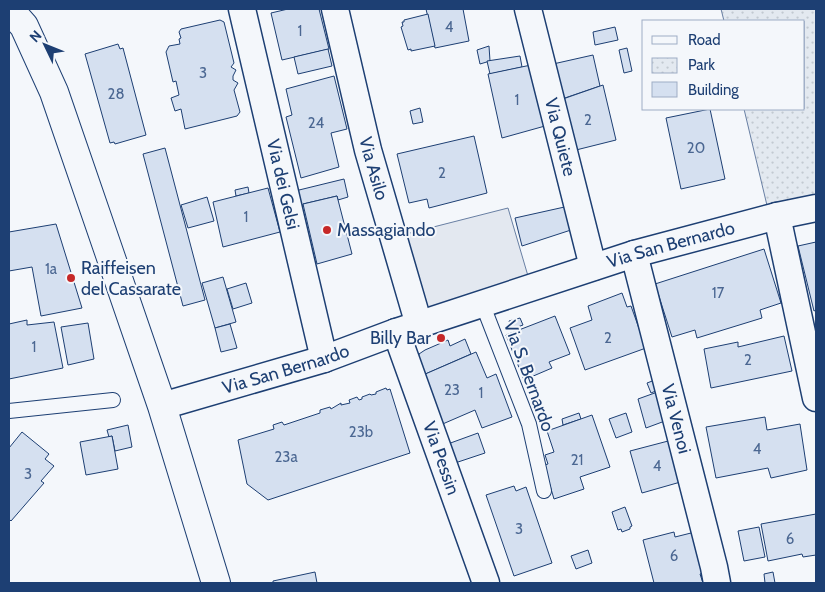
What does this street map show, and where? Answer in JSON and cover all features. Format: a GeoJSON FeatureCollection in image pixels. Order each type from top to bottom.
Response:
{"type":"FeatureCollection","features":[{"type":"Feature","properties":{"kind":"main road"},"geometry":{"type":"LineString","coordinates":[[9,9],[24,26],[48,76],[162,406],[216,583]]}},
{"type":"Feature","properties":{"kind":"street","name":"Via dei Gelsi"},"geometry":{"type":"LineString","coordinates":[[242,9],[324,359]]}},
{"type":"Feature","properties":{"kind":"street","name":"Via Asilo"},"geometry":{"type":"LineString","coordinates":[[334,9],[408,328]]}},
{"type":"Feature","properties":{"kind":"street","name":"Via Quiete"},"geometry":{"type":"LineString","coordinates":[[528,9],[593,267]]}},
{"type":"Feature","properties":{"kind":"street","name":"Via San Bernardo"},"geometry":{"type":"LineString","coordinates":[[162,406],[324,359],[408,328],[634,254],[778,216],[816,208]]}},
{"type":"Feature","properties":{"kind":"street"},"geometry":{"type":"LineString","coordinates":[[778,216],[816,398]]}},
{"type":"Feature","properties":{"kind":"street","name":"Via Venoi"},"geometry":{"type":"LineString","coordinates":[[634,254],[714,567],[716,583]]}},
{"type":"Feature","properties":{"kind":"street","name":"Via Pessin"},"geometry":{"type":"LineString","coordinates":[[408,328],[486,583]]}},
{"type":"Feature","properties":{"kind":"lane","name":"Via S. Bernardo"},"geometry":{"type":"LineString","coordinates":[[482,303],[530,424],[544,491]]}},
{"type":"Feature","properties":{"kind":"lane"},"geometry":{"type":"LineString","coordinates":[[9,411],[113,400]]}},
{"type":"Feature","properties":{"kind":"green space"},"geometry":{"type":"Polygon","coordinates":[[[721,9],[816,9],[816,208],[770,218],[744,110],[805,110],[805,20],[724,20],[721,9]]]}},
{"type":"Feature","properties":{"kind":"shaded area"},"geometry":{"type":"Polygon","coordinates":[[[508,208],[528,276],[424,312],[398,236],[508,208]]]}},
{"type":"Feature","properties":{"kind":"building"},"geometry":{"type":"Polygon","coordinates":[[[288,9],[319,9],[329,49],[282,60],[271,13],[288,9]]]}},
{"type":"Feature","properties":{"kind":"building"},"geometry":{"type":"Polygon","coordinates":[[[426,9],[463,9],[469,41],[435,48],[426,9]]]}},
{"type":"Feature","properties":{"kind":"building"},"geometry":{"type":"Polygon","coordinates":[[[428,14],[435,46],[408,50],[401,27],[403,26],[402,22],[428,14]]]}},
{"type":"Feature","properties":{"kind":"building"},"geometry":{"type":"Polygon","coordinates":[[[220,20],[224,22],[234,63],[231,67],[236,70],[233,80],[238,83],[234,90],[240,112],[237,116],[185,129],[181,109],[175,111],[171,98],[179,95],[176,81],[173,82],[166,52],[169,46],[180,44],[179,32],[181,29],[220,20]]]}},
{"type":"Feature","properties":{"kind":"building"},"geometry":{"type":"Polygon","coordinates":[[[615,27],[618,40],[595,45],[593,32],[615,27]]]}},
{"type":"Feature","properties":{"kind":"building"},"geometry":{"type":"Polygon","coordinates":[[[118,44],[120,49],[123,48],[146,135],[115,144],[114,142],[110,143],[85,54],[118,44]]]}},
{"type":"Feature","properties":{"kind":"building"},"geometry":{"type":"Polygon","coordinates":[[[489,46],[490,61],[480,64],[477,50],[489,46]]]}},
{"type":"Feature","properties":{"kind":"building"},"geometry":{"type":"Polygon","coordinates":[[[627,48],[632,71],[624,73],[619,50],[627,48]]]}},
{"type":"Feature","properties":{"kind":"building"},"geometry":{"type":"Polygon","coordinates":[[[328,49],[332,66],[298,74],[294,57],[328,49]]]}},
{"type":"Feature","properties":{"kind":"building"},"geometry":{"type":"Polygon","coordinates":[[[593,55],[600,86],[562,99],[553,64],[593,55]]]}},
{"type":"Feature","properties":{"kind":"building"},"geometry":{"type":"Polygon","coordinates":[[[520,56],[522,67],[490,74],[487,61],[520,56]]]}},
{"type":"Feature","properties":{"kind":"building"},"geometry":{"type":"Polygon","coordinates":[[[531,65],[545,126],[502,138],[488,74],[531,65]]]}},
{"type":"Feature","properties":{"kind":"building"},"geometry":{"type":"Polygon","coordinates":[[[334,76],[347,129],[331,133],[339,167],[301,178],[286,117],[292,115],[286,89],[334,76]]]}},
{"type":"Feature","properties":{"kind":"building"},"geometry":{"type":"Polygon","coordinates":[[[603,85],[616,140],[572,151],[560,100],[603,85]]]}},
{"type":"Feature","properties":{"kind":"building"},"geometry":{"type":"Polygon","coordinates":[[[420,108],[423,122],[413,124],[410,111],[420,108]]]}},
{"type":"Feature","properties":{"kind":"building"},"geometry":{"type":"Polygon","coordinates":[[[710,110],[725,179],[681,189],[666,118],[710,110]]]}},
{"type":"Feature","properties":{"kind":"building"},"geometry":{"type":"Polygon","coordinates":[[[474,136],[487,193],[429,208],[427,199],[409,203],[397,154],[474,136]]]}},
{"type":"Feature","properties":{"kind":"building"},"geometry":{"type":"Polygon","coordinates":[[[165,148],[205,300],[183,306],[143,154],[165,148]]]}},
{"type":"Feature","properties":{"kind":"building"},"geometry":{"type":"Polygon","coordinates":[[[344,179],[348,197],[338,200],[337,196],[303,204],[303,207],[299,208],[295,191],[344,179]]]}},
{"type":"Feature","properties":{"kind":"building"},"geometry":{"type":"Polygon","coordinates":[[[248,187],[249,193],[236,196],[235,190],[248,187]]]}},
{"type":"Feature","properties":{"kind":"building"},"geometry":{"type":"Polygon","coordinates":[[[268,188],[280,232],[223,247],[213,202],[268,188]]]}},
{"type":"Feature","properties":{"kind":"building"},"geometry":{"type":"Polygon","coordinates":[[[337,196],[352,254],[317,264],[303,204],[337,196]]]}},
{"type":"Feature","properties":{"kind":"building"},"geometry":{"type":"Polygon","coordinates":[[[207,197],[214,221],[188,228],[181,205],[207,197]]]}},
{"type":"Feature","properties":{"kind":"building"},"geometry":{"type":"Polygon","coordinates":[[[569,206],[574,229],[522,246],[515,218],[569,206]]]}},
{"type":"Feature","properties":{"kind":"building"},"geometry":{"type":"Polygon","coordinates":[[[56,224],[82,308],[41,316],[32,267],[9,271],[9,232],[56,224]]]}},
{"type":"Feature","properties":{"kind":"building"},"geometry":{"type":"Polygon","coordinates":[[[816,242],[816,310],[814,311],[798,246],[816,242]]]}},
{"type":"Feature","properties":{"kind":"building"},"geometry":{"type":"Polygon","coordinates":[[[764,249],[781,303],[760,310],[762,318],[697,338],[695,330],[672,337],[655,284],[764,249]]]}},
{"type":"Feature","properties":{"kind":"building"},"geometry":{"type":"Polygon","coordinates":[[[223,277],[236,322],[215,328],[202,283],[223,277]]]}},
{"type":"Feature","properties":{"kind":"building"},"geometry":{"type":"Polygon","coordinates":[[[246,283],[252,303],[233,309],[227,289],[246,283]]]}},
{"type":"Feature","properties":{"kind":"building"},"geometry":{"type":"Polygon","coordinates":[[[622,293],[627,307],[631,306],[646,348],[585,370],[570,328],[592,320],[588,306],[622,293]]]}},
{"type":"Feature","properties":{"kind":"building"},"geometry":{"type":"Polygon","coordinates":[[[555,316],[570,354],[549,362],[552,368],[524,380],[506,335],[555,316]]]}},
{"type":"Feature","properties":{"kind":"building"},"geometry":{"type":"Polygon","coordinates":[[[520,318],[523,325],[512,329],[509,321],[520,318]]]}},
{"type":"Feature","properties":{"kind":"building"},"geometry":{"type":"Polygon","coordinates":[[[27,320],[27,325],[54,322],[63,368],[9,379],[9,324],[27,320]]]}},
{"type":"Feature","properties":{"kind":"building"},"geometry":{"type":"Polygon","coordinates":[[[88,323],[94,359],[68,365],[61,327],[88,323]]]}},
{"type":"Feature","properties":{"kind":"building"},"geometry":{"type":"Polygon","coordinates":[[[230,324],[237,348],[221,352],[215,328],[230,324]]]}},
{"type":"Feature","properties":{"kind":"building"},"geometry":{"type":"Polygon","coordinates":[[[784,336],[792,371],[711,388],[704,349],[738,342],[738,347],[784,336]]]}},
{"type":"Feature","properties":{"kind":"building"},"geometry":{"type":"Polygon","coordinates":[[[465,339],[471,354],[423,375],[418,359],[419,354],[448,340],[450,346],[465,339]]]}},
{"type":"Feature","properties":{"kind":"building"},"geometry":{"type":"Polygon","coordinates":[[[476,352],[487,378],[496,374],[512,417],[482,428],[475,410],[438,426],[423,375],[476,352]]]}},
{"type":"Feature","properties":{"kind":"building"},"geometry":{"type":"Polygon","coordinates":[[[655,380],[658,390],[651,393],[647,383],[655,380]]]}},
{"type":"Feature","properties":{"kind":"building"},"geometry":{"type":"Polygon","coordinates":[[[386,388],[387,390],[390,389],[410,453],[268,500],[247,484],[238,440],[274,429],[273,425],[282,422],[284,425],[320,413],[320,410],[330,407],[331,409],[341,403],[341,405],[350,403],[349,400],[357,397],[359,400],[370,394],[376,394],[376,392],[386,388]]]}},
{"type":"Feature","properties":{"kind":"building"},"geometry":{"type":"Polygon","coordinates":[[[663,390],[673,418],[646,428],[638,399],[663,390]]]}},
{"type":"Feature","properties":{"kind":"building"},"geometry":{"type":"Polygon","coordinates":[[[579,413],[581,419],[563,425],[562,419],[579,413]]]}},
{"type":"Feature","properties":{"kind":"building"},"geometry":{"type":"Polygon","coordinates":[[[626,413],[632,432],[616,438],[609,419],[626,413]]]}},
{"type":"Feature","properties":{"kind":"building"},"geometry":{"type":"Polygon","coordinates":[[[592,415],[610,467],[580,477],[584,489],[554,499],[544,465],[548,464],[545,455],[554,452],[547,431],[592,415]]]}},
{"type":"Feature","properties":{"kind":"building"},"geometry":{"type":"Polygon","coordinates":[[[765,417],[767,430],[800,424],[807,470],[771,478],[768,468],[716,478],[706,427],[765,417]]]}},
{"type":"Feature","properties":{"kind":"building"},"geometry":{"type":"Polygon","coordinates":[[[128,425],[132,447],[115,451],[112,436],[109,437],[107,430],[128,425]]]}},
{"type":"Feature","properties":{"kind":"building"},"geometry":{"type":"Polygon","coordinates":[[[22,432],[49,454],[45,459],[54,466],[41,481],[44,483],[11,521],[9,519],[9,448],[22,432]]]}},
{"type":"Feature","properties":{"kind":"building"},"geometry":{"type":"Polygon","coordinates":[[[478,433],[485,453],[452,464],[445,445],[478,433]]]}},
{"type":"Feature","properties":{"kind":"building"},"geometry":{"type":"Polygon","coordinates":[[[112,436],[118,469],[86,475],[80,442],[112,436]]]}},
{"type":"Feature","properties":{"kind":"building"},"geometry":{"type":"Polygon","coordinates":[[[672,440],[684,481],[642,493],[630,451],[672,440]]]}},
{"type":"Feature","properties":{"kind":"building"},"geometry":{"type":"Polygon","coordinates":[[[514,486],[516,491],[526,487],[552,563],[514,576],[486,495],[514,486]]]}},
{"type":"Feature","properties":{"kind":"building"},"geometry":{"type":"Polygon","coordinates":[[[625,507],[632,526],[630,529],[622,532],[621,529],[618,530],[612,512],[625,507]]]}},
{"type":"Feature","properties":{"kind":"building"},"geometry":{"type":"Polygon","coordinates":[[[816,514],[816,555],[803,557],[802,554],[768,561],[761,524],[816,514]]]}},
{"type":"Feature","properties":{"kind":"building"},"geometry":{"type":"Polygon","coordinates":[[[759,527],[765,557],[744,561],[738,531],[759,527]]]}},
{"type":"Feature","properties":{"kind":"building"},"geometry":{"type":"Polygon","coordinates":[[[674,532],[675,537],[695,532],[704,573],[700,574],[703,583],[654,583],[643,540],[674,532]]]}},
{"type":"Feature","properties":{"kind":"building"},"geometry":{"type":"Polygon","coordinates":[[[588,550],[592,563],[576,569],[571,556],[588,550]]]}},
{"type":"Feature","properties":{"kind":"building"},"geometry":{"type":"Polygon","coordinates":[[[315,572],[317,583],[273,583],[273,581],[315,572]]]}},
{"type":"Feature","properties":{"kind":"building"},"geometry":{"type":"Polygon","coordinates":[[[773,572],[775,583],[765,583],[764,574],[773,572]]]}},
{"type":"Feature","properties":{"kind":"place","name":"Massagiando"},"geometry":{"type":"Point","coordinates":[327,230]}},
{"type":"Feature","properties":{"kind":"place","name":"Raiffeisen del Cassarate"},"geometry":{"type":"Point","coordinates":[71,278]}},
{"type":"Feature","properties":{"kind":"place","name":"Billy Bar"},"geometry":{"type":"Point","coordinates":[441,338]}}]}
